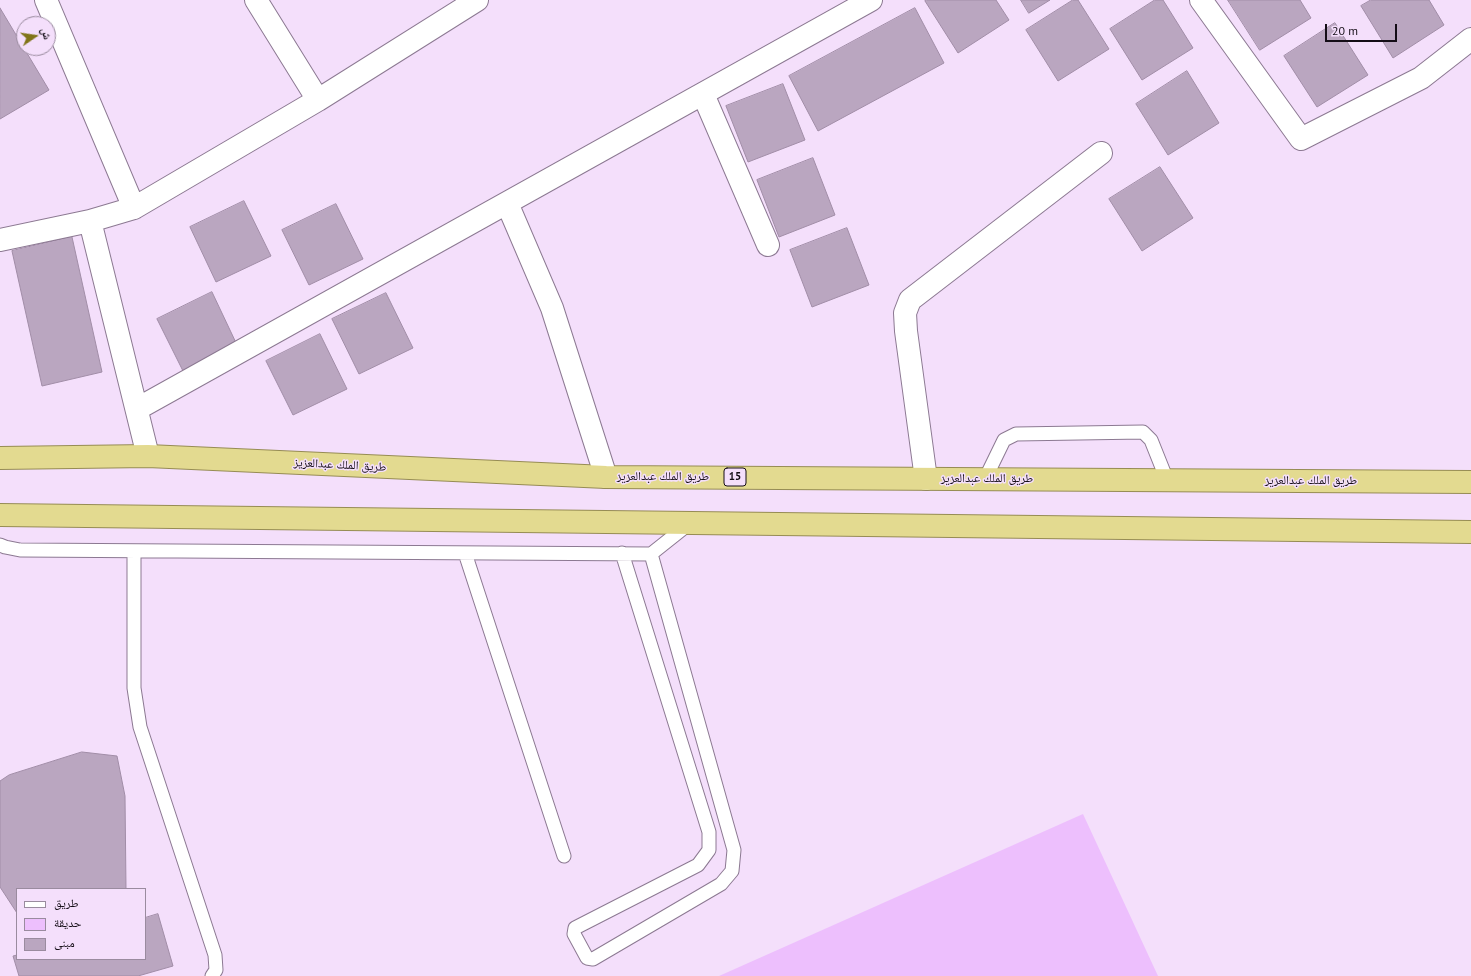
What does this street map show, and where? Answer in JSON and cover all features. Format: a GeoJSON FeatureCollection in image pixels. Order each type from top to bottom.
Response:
{"type":"FeatureCollection","features":[{"type":"Feature","properties":{"kind":"highway","name":"طريق الملك عبدالعزيز"},"geometry":{"type":"LineString","coordinates":[[0,458],[148,456],[606,477],[1471,482]]}},
{"type":"Feature","properties":{"kind":"highway"},"geometry":{"type":"LineString","coordinates":[[0,515],[1471,532]]}},
{"type":"Feature","properties":{"kind":"street"},"geometry":{"type":"LineString","coordinates":[[46,0],[134,208]]}},
{"type":"Feature","properties":{"kind":"street"},"geometry":{"type":"LineString","coordinates":[[256,0],[318,100]]}},
{"type":"Feature","properties":{"kind":"street"},"geometry":{"type":"LineString","coordinates":[[0,240],[90,221],[134,208],[318,100],[478,0]]}},
{"type":"Feature","properties":{"kind":"street"},"geometry":{"type":"LineString","coordinates":[[138,409],[871,0]]}},
{"type":"Feature","properties":{"kind":"street"},"geometry":{"type":"LineString","coordinates":[[1201,0],[1301,139],[1421,78],[1471,39]]}},
{"type":"Feature","properties":{"kind":"street"},"geometry":{"type":"LineString","coordinates":[[703,94],[768,244]]}},
{"type":"Feature","properties":{"kind":"street"},"geometry":{"type":"LineString","coordinates":[[926,479],[906,331],[905,313],[910,300],[1101,153]]}},
{"type":"Feature","properties":{"kind":"street"},"geometry":{"type":"LineString","coordinates":[[507,203],[552,308],[606,477]]}},
{"type":"Feature","properties":{"kind":"street"},"geometry":{"type":"LineString","coordinates":[[90,221],[138,409],[148,456]]}},
{"type":"Feature","properties":{"kind":"lane"},"geometry":{"type":"LineString","coordinates":[[985,479],[1004,440],[1016,434],[1143,432],[1151,440],[1167,480]]}},
{"type":"Feature","properties":{"kind":"lane"},"geometry":{"type":"LineString","coordinates":[[0,545],[20,550],[651,554],[691,522]]}},
{"type":"Feature","properties":{"kind":"lane"},"geometry":{"type":"LineString","coordinates":[[134,550],[135,705],[140,727],[215,955],[216,970],[212,976]]}},
{"type":"Feature","properties":{"kind":"lane"},"geometry":{"type":"LineString","coordinates":[[465,553],[564,856]]}},
{"type":"Feature","properties":{"kind":"lane"},"geometry":{"type":"LineString","coordinates":[[622,553],[709,832],[709,850],[698,865],[575,928],[574,934],[587,958],[593,959],[721,884],[732,871],[734,850],[651,554]]}},
{"type":"Feature","properties":{"kind":"green space"},"geometry":{"type":"Polygon","coordinates":[[[1083,814],[1158,976],[719,976],[1083,814]]]}},
{"type":"Feature","properties":{"kind":"building"},"geometry":{"type":"Polygon","coordinates":[[[996,0],[1009,20],[958,53],[925,1],[996,0]]]}},
{"type":"Feature","properties":{"kind":"building"},"geometry":{"type":"Polygon","coordinates":[[[1021,0],[1050,0],[1029,13],[1021,0]]]}},
{"type":"Feature","properties":{"kind":"building"},"geometry":{"type":"Polygon","coordinates":[[[1073,0],[1078,0],[1109,49],[1058,81],[1026,30],[1073,0]]]}},
{"type":"Feature","properties":{"kind":"building"},"geometry":{"type":"Polygon","coordinates":[[[1155,0],[1163,0],[1193,48],[1142,80],[1110,29],[1155,0]]]}},
{"type":"Feature","properties":{"kind":"building"},"geometry":{"type":"Polygon","coordinates":[[[1228,0],[1300,0],[1311,18],[1260,50],[1228,0]]]}},
{"type":"Feature","properties":{"kind":"building"},"geometry":{"type":"Polygon","coordinates":[[[1371,0],[1429,0],[1444,25],[1393,58],[1361,6],[1371,0]]]}},
{"type":"Feature","properties":{"kind":"building"},"geometry":{"type":"Polygon","coordinates":[[[0,8],[16,35],[16,56],[29,56],[49,90],[0,119],[0,8]]]}},
{"type":"Feature","properties":{"kind":"building"},"geometry":{"type":"Polygon","coordinates":[[[915,8],[944,63],[818,131],[789,76],[915,8]]]}},
{"type":"Feature","properties":{"kind":"building"},"geometry":{"type":"Polygon","coordinates":[[[1335,23],[1368,75],[1317,107],[1284,56],[1335,23]]]}},
{"type":"Feature","properties":{"kind":"building"},"geometry":{"type":"Polygon","coordinates":[[[1187,71],[1219,123],[1168,155],[1136,104],[1187,71]]]}},
{"type":"Feature","properties":{"kind":"building"},"geometry":{"type":"Polygon","coordinates":[[[783,84],[805,140],[748,162],[726,106],[783,84]]]}},
{"type":"Feature","properties":{"kind":"building"},"geometry":{"type":"Polygon","coordinates":[[[813,158],[835,215],[779,237],[757,180],[813,158]]]}},
{"type":"Feature","properties":{"kind":"building"},"geometry":{"type":"Polygon","coordinates":[[[1160,167],[1193,218],[1142,251],[1109,199],[1160,167]]]}},
{"type":"Feature","properties":{"kind":"building"},"geometry":{"type":"Polygon","coordinates":[[[244,201],[271,256],[216,282],[190,227],[244,201]]]}},
{"type":"Feature","properties":{"kind":"building"},"geometry":{"type":"Polygon","coordinates":[[[336,204],[363,259],[309,285],[282,230],[336,204]]]}},
{"type":"Feature","properties":{"kind":"building"},"geometry":{"type":"Polygon","coordinates":[[[847,228],[869,285],[812,307],[790,250],[847,228]]]}},
{"type":"Feature","properties":{"kind":"building"},"geometry":{"type":"Polygon","coordinates":[[[72,237],[102,372],[42,386],[12,251],[72,237]]]}},
{"type":"Feature","properties":{"kind":"building"},"geometry":{"type":"Polygon","coordinates":[[[212,292],[238,347],[184,373],[157,319],[212,292]]]}},
{"type":"Feature","properties":{"kind":"building"},"geometry":{"type":"Polygon","coordinates":[[[386,293],[413,348],[359,374],[332,319],[386,293]]]}},
{"type":"Feature","properties":{"kind":"building"},"geometry":{"type":"Polygon","coordinates":[[[320,334],[347,389],[293,415],[266,361],[320,334]]]}},
{"type":"Feature","properties":{"kind":"building"},"geometry":{"type":"Polygon","coordinates":[[[82,752],[117,756],[125,796],[126,888],[16,888],[16,911],[0,887],[0,781],[9,775],[82,752]]]}},
{"type":"Feature","properties":{"kind":"building"},"geometry":{"type":"Polygon","coordinates":[[[158,914],[173,966],[138,976],[19,976],[13,956],[16,955],[16,960],[146,960],[146,918],[158,914]]]}}]}
